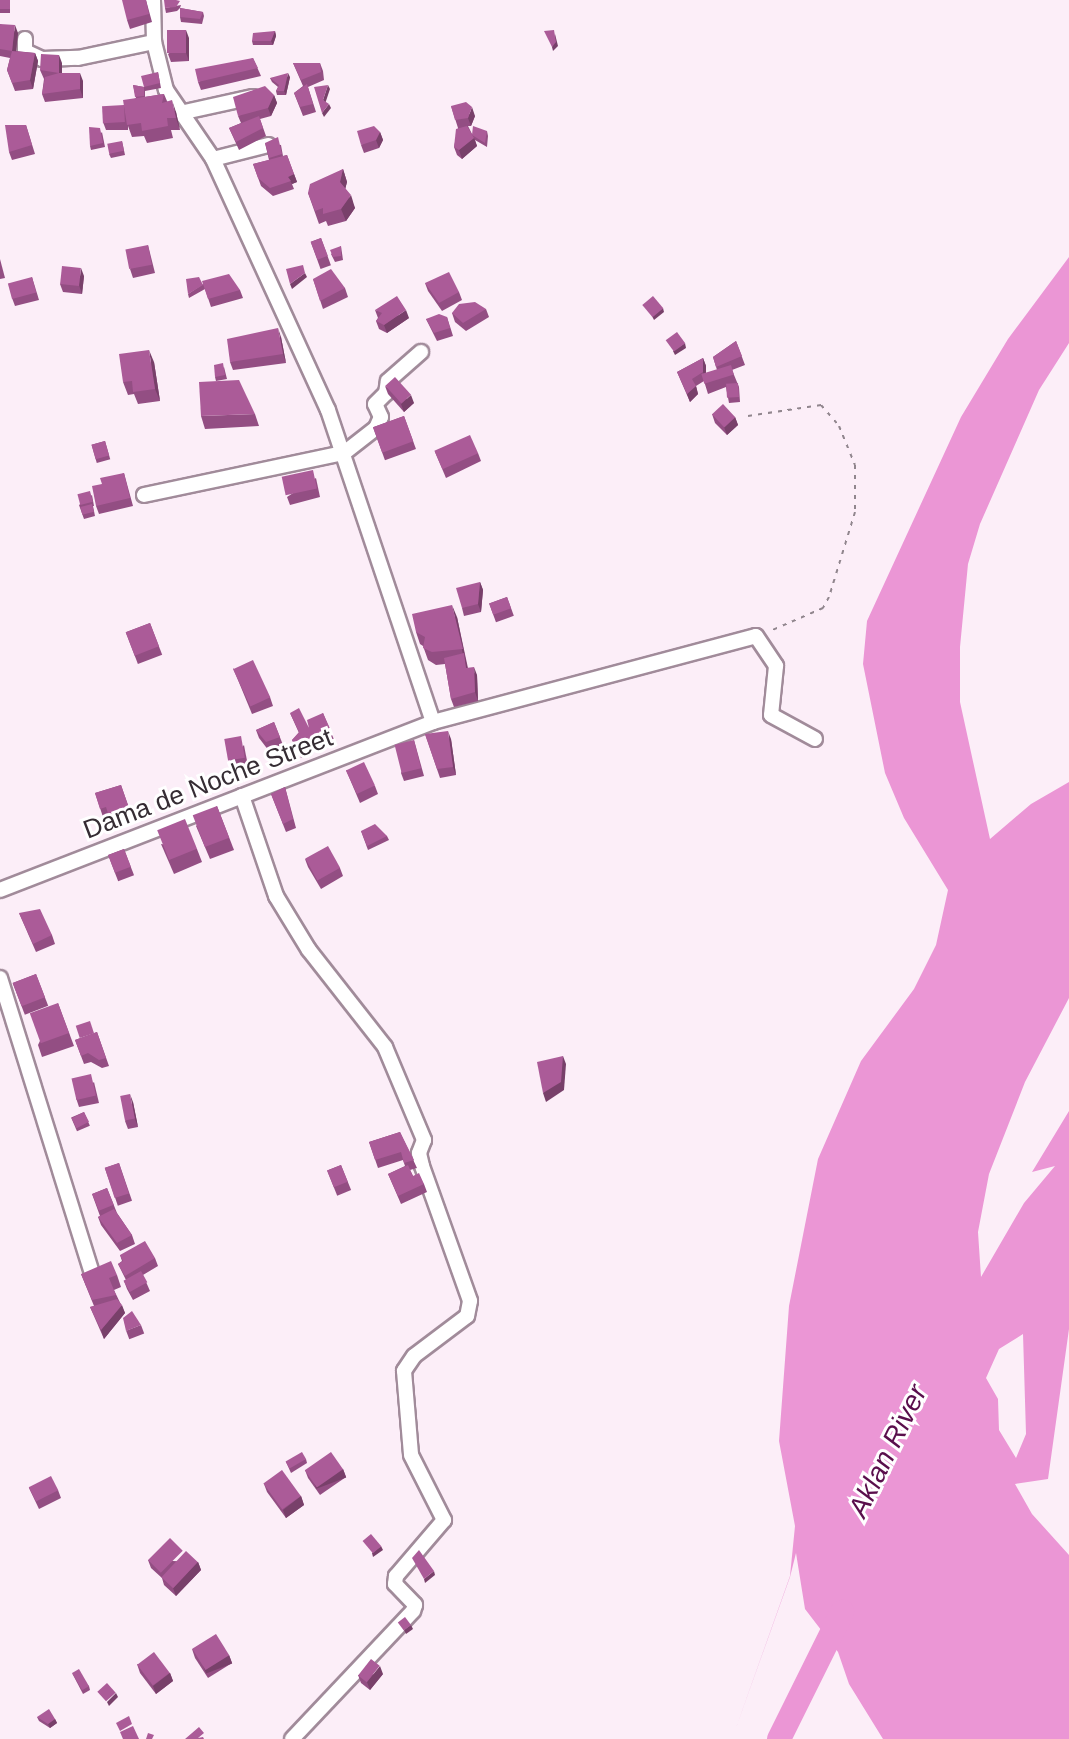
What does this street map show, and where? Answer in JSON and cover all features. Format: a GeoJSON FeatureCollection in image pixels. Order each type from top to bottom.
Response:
{"type":"FeatureCollection","features":[{"type":"Feature","properties":{"kind":"street"},"geometry":{"type":"LineString","coordinates":[[153,0],[154,42],[166,90],[213,159],[344,453],[433,722]]}},
{"type":"Feature","properties":{"kind":"street"},"geometry":{"type":"LineString","coordinates":[[25,39],[25,51],[42,59],[78,58],[154,42]]}},
{"type":"Feature","properties":{"kind":"street"},"geometry":{"type":"LineString","coordinates":[[180,113],[259,95]]}},
{"type":"Feature","properties":{"kind":"street"},"geometry":{"type":"LineString","coordinates":[[213,159],[268,145]]}},
{"type":"Feature","properties":{"kind":"street"},"geometry":{"type":"LineString","coordinates":[[144,495],[344,453],[376,428],[381,417],[375,403],[385,394],[389,379],[421,352]]}},
{"type":"Feature","properties":{"kind":"street"},"geometry":{"type":"LineString","coordinates":[[756,636],[776,666],[771,715],[815,739]]}},
{"type":"Feature","properties":{"kind":"street","name":"Dama de Noche Street"},"geometry":{"type":"LineString","coordinates":[[0,890],[433,722],[756,636]]}},
{"type":"Feature","properties":{"kind":"street"},"geometry":{"type":"LineString","coordinates":[[242,796],[276,896],[309,950],[385,1047],[420,1130],[422,1166],[470,1301],[467,1316],[414,1356],[404,1371],[411,1455],[444,1520],[396,1576],[395,1584],[415,1605],[292,1739]]}},
{"type":"Feature","properties":{"kind":"street"},"geometry":{"type":"LineString","coordinates":[[0,978],[94,1280]]}},
{"type":"Feature","properties":{"kind":"path"},"geometry":{"type":"LineString","coordinates":[[748,416],[821,405],[839,426],[856,478],[852,526],[823,608],[756,636]]}},
{"type":"Feature","properties":{"kind":"water"},"geometry":{"type":"Polygon","coordinates":[[[1069,257],[1069,343],[1039,390],[980,524],[968,564],[960,647],[960,702],[990,839],[1031,804],[1069,782],[1069,998],[1025,1082],[989,1174],[978,1232],[981,1277],[1024,1203],[1055,1166],[1032,1172],[1069,1111],[1069,1329],[1048,1479],[1015,1484],[1032,1514],[1069,1555],[1069,1739],[883,1739],[849,1684],[838,1652],[805,1609],[796,1553],[790,1577],[732,1739],[790,1576],[795,1526],[779,1441],[789,1306],[818,1159],[861,1061],[914,989],[936,945],[948,890],[904,818],[885,773],[863,664],[867,621],[961,417],[1008,339],[1069,257]],[[1023,1334],[999,1349],[986,1378],[998,1399],[999,1430],[1016,1458],[1026,1434],[1023,1334]]]}},
{"type":"Feature","properties":{"kind":"building"},"geometry":{"type":"Polygon","coordinates":[[[0,0],[10,0],[10,9],[0,9],[0,0]]]}},
{"type":"Feature","properties":{"kind":"building"},"geometry":{"type":"Polygon","coordinates":[[[122,0],[146,0],[149,14],[127,20],[122,0]]]}},
{"type":"Feature","properties":{"kind":"building"},"geometry":{"type":"Polygon","coordinates":[[[164,0],[180,1],[176,7],[165,8],[164,0]]]}},
{"type":"Feature","properties":{"kind":"building"},"geometry":{"type":"Polygon","coordinates":[[[180,8],[203,12],[200,19],[180,17],[180,8]]]}},
{"type":"Feature","properties":{"kind":"building"},"geometry":{"type":"Polygon","coordinates":[[[0,24],[15,25],[12,51],[0,49],[0,24]]]}},
{"type":"Feature","properties":{"kind":"building"},"geometry":{"type":"Polygon","coordinates":[[[167,30],[186,30],[186,53],[167,53],[167,30]]]}},
{"type":"Feature","properties":{"kind":"building"},"geometry":{"type":"Polygon","coordinates":[[[554,30],[556,42],[552,47],[544,31],[554,30]]]}},
{"type":"Feature","properties":{"kind":"building"},"geometry":{"type":"Polygon","coordinates":[[[275,31],[271,41],[252,41],[253,33],[275,31]]]}},
{"type":"Feature","properties":{"kind":"building"},"geometry":{"type":"Polygon","coordinates":[[[12,51],[35,53],[30,80],[12,83],[7,70],[12,51]]]}},
{"type":"Feature","properties":{"kind":"building"},"geometry":{"type":"Polygon","coordinates":[[[41,54],[59,55],[59,73],[40,70],[41,54]]]}},
{"type":"Feature","properties":{"kind":"building"},"geometry":{"type":"Polygon","coordinates":[[[253,58],[258,68],[198,82],[195,69],[253,58]]]}},
{"type":"Feature","properties":{"kind":"building"},"geometry":{"type":"Polygon","coordinates":[[[293,63],[320,63],[321,72],[301,80],[293,63]]]}},
{"type":"Feature","properties":{"kind":"building"},"geometry":{"type":"Polygon","coordinates":[[[158,72],[160,83],[144,87],[141,76],[158,72]]]}},
{"type":"Feature","properties":{"kind":"building"},"geometry":{"type":"Polygon","coordinates":[[[80,73],[80,89],[42,94],[45,77],[80,73]]]}},
{"type":"Feature","properties":{"kind":"building"},"geometry":{"type":"Polygon","coordinates":[[[288,73],[284,91],[276,91],[279,85],[270,78],[288,73]]]}},
{"type":"Feature","properties":{"kind":"building"},"geometry":{"type":"Polygon","coordinates":[[[307,84],[313,104],[300,107],[294,93],[307,84]]]}},
{"type":"Feature","properties":{"kind":"building"},"geometry":{"type":"Polygon","coordinates":[[[133,85],[144,87],[144,96],[135,97],[133,85]]]}},
{"type":"Feature","properties":{"kind":"building"},"geometry":{"type":"Polygon","coordinates":[[[328,85],[323,100],[329,104],[322,113],[314,87],[328,85]]]}},
{"type":"Feature","properties":{"kind":"building"},"geometry":{"type":"Polygon","coordinates":[[[265,86],[274,95],[268,108],[238,116],[233,97],[265,86]]]}},
{"type":"Feature","properties":{"kind":"building"},"geometry":{"type":"Polygon","coordinates":[[[164,94],[162,103],[172,100],[176,118],[167,118],[168,126],[142,131],[141,123],[127,125],[123,100],[164,94]]]}},
{"type":"Feature","properties":{"kind":"building"},"geometry":{"type":"Polygon","coordinates":[[[466,102],[472,107],[468,118],[455,120],[451,106],[466,102]]]}},
{"type":"Feature","properties":{"kind":"building"},"geometry":{"type":"Polygon","coordinates":[[[124,105],[125,122],[103,123],[102,106],[124,105]]]}},
{"type":"Feature","properties":{"kind":"building"},"geometry":{"type":"Polygon","coordinates":[[[259,116],[263,128],[236,142],[229,128],[259,116]]]}},
{"type":"Feature","properties":{"kind":"building"},"geometry":{"type":"Polygon","coordinates":[[[5,125],[26,125],[32,145],[9,152],[5,125]]]}},
{"type":"Feature","properties":{"kind":"building"},"geometry":{"type":"Polygon","coordinates":[[[374,126],[380,132],[376,140],[361,145],[357,131],[374,126]]]}},
{"type":"Feature","properties":{"kind":"building"},"geometry":{"type":"Polygon","coordinates":[[[467,126],[474,138],[459,150],[454,147],[456,129],[467,126]]]}},
{"type":"Feature","properties":{"kind":"building"},"geometry":{"type":"Polygon","coordinates":[[[473,126],[487,131],[485,143],[472,135],[473,126]]]}},
{"type":"Feature","properties":{"kind":"building"},"geometry":{"type":"Polygon","coordinates":[[[89,127],[100,128],[103,143],[90,146],[89,127]]]}},
{"type":"Feature","properties":{"kind":"building"},"geometry":{"type":"Polygon","coordinates":[[[278,137],[282,154],[269,158],[265,143],[278,137]]]}},
{"type":"Feature","properties":{"kind":"building"},"geometry":{"type":"Polygon","coordinates":[[[122,141],[124,151],[109,154],[107,144],[122,141]]]}},
{"type":"Feature","properties":{"kind":"building"},"geometry":{"type":"Polygon","coordinates":[[[287,155],[294,174],[288,177],[291,181],[270,188],[258,178],[253,164],[287,155]]]}},
{"type":"Feature","properties":{"kind":"building"},"geometry":{"type":"Polygon","coordinates":[[[343,169],[340,182],[351,195],[341,209],[323,214],[323,208],[315,211],[308,193],[310,184],[343,169]]]}},
{"type":"Feature","properties":{"kind":"building"},"geometry":{"type":"Polygon","coordinates":[[[321,238],[328,256],[318,260],[311,242],[321,238]]]}},
{"type":"Feature","properties":{"kind":"building"},"geometry":{"type":"Polygon","coordinates":[[[148,245],[152,265],[129,269],[125,249],[148,245]]]}},
{"type":"Feature","properties":{"kind":"building"},"geometry":{"type":"Polygon","coordinates":[[[341,246],[341,256],[333,257],[330,250],[341,246]]]}},
{"type":"Feature","properties":{"kind":"building"},"geometry":{"type":"Polygon","coordinates":[[[303,265],[305,273],[290,284],[286,269],[303,265]]]}},
{"type":"Feature","properties":{"kind":"building"},"geometry":{"type":"Polygon","coordinates":[[[62,266],[81,268],[79,286],[60,284],[62,266]]]}},
{"type":"Feature","properties":{"kind":"building"},"geometry":{"type":"Polygon","coordinates":[[[331,269],[345,288],[320,301],[313,279],[331,269]]]}},
{"type":"Feature","properties":{"kind":"building"},"geometry":{"type":"Polygon","coordinates":[[[449,272],[459,292],[439,303],[425,283],[449,272]]]}},
{"type":"Feature","properties":{"kind":"building"},"geometry":{"type":"Polygon","coordinates":[[[229,274],[240,290],[208,299],[202,281],[229,274]]]}},
{"type":"Feature","properties":{"kind":"building"},"geometry":{"type":"Polygon","coordinates":[[[32,277],[36,292],[12,299],[8,283],[32,277]]]}},
{"type":"Feature","properties":{"kind":"building"},"geometry":{"type":"Polygon","coordinates":[[[199,277],[203,285],[188,294],[186,279],[199,277]]]}},
{"type":"Feature","properties":{"kind":"building"},"geometry":{"type":"Polygon","coordinates":[[[397,296],[406,310],[384,325],[376,321],[382,313],[375,310],[397,296]]]}},
{"type":"Feature","properties":{"kind":"building"},"geometry":{"type":"Polygon","coordinates":[[[653,296],[663,308],[653,317],[642,305],[653,296]]]}},
{"type":"Feature","properties":{"kind":"building"},"geometry":{"type":"Polygon","coordinates":[[[475,302],[486,309],[463,323],[452,313],[459,304],[475,302]]]}},
{"type":"Feature","properties":{"kind":"building"},"geometry":{"type":"Polygon","coordinates":[[[439,314],[447,317],[450,328],[434,333],[426,319],[439,314]]]}},
{"type":"Feature","properties":{"kind":"building"},"geometry":{"type":"Polygon","coordinates":[[[278,328],[283,354],[230,362],[227,339],[278,328]]]}},
{"type":"Feature","properties":{"kind":"building"},"geometry":{"type":"Polygon","coordinates":[[[677,332],[685,343],[674,352],[666,340],[677,332]]]}},
{"type":"Feature","properties":{"kind":"building"},"geometry":{"type":"Polygon","coordinates":[[[736,341],[742,356],[716,367],[713,357],[736,341]]]}},
{"type":"Feature","properties":{"kind":"building"},"geometry":{"type":"Polygon","coordinates":[[[149,350],[155,389],[133,392],[132,381],[123,382],[119,354],[149,350]]]}},
{"type":"Feature","properties":{"kind":"building"},"geometry":{"type":"Polygon","coordinates":[[[703,358],[703,372],[692,379],[696,386],[687,394],[677,372],[703,358]]]}},
{"type":"Feature","properties":{"kind":"building"},"geometry":{"type":"Polygon","coordinates":[[[223,363],[225,375],[215,377],[214,365],[223,363]]]}},
{"type":"Feature","properties":{"kind":"building"},"geometry":{"type":"Polygon","coordinates":[[[731,365],[734,375],[704,384],[701,374],[731,365]]]}},
{"type":"Feature","properties":{"kind":"building"},"geometry":{"type":"Polygon","coordinates":[[[395,377],[411,395],[401,404],[385,386],[395,377]]]}},
{"type":"Feature","properties":{"kind":"building"},"geometry":{"type":"Polygon","coordinates":[[[239,380],[255,414],[201,416],[199,382],[239,380]]]}},
{"type":"Feature","properties":{"kind":"building"},"geometry":{"type":"Polygon","coordinates":[[[738,383],[739,397],[727,398],[726,384],[738,383]]]}},
{"type":"Feature","properties":{"kind":"building"},"geometry":{"type":"Polygon","coordinates":[[[723,404],[735,417],[724,427],[712,414],[723,404]]]}},
{"type":"Feature","properties":{"kind":"building"},"geometry":{"type":"Polygon","coordinates":[[[404,416],[413,441],[382,453],[373,427],[404,416]]]}},
{"type":"Feature","properties":{"kind":"building"},"geometry":{"type":"Polygon","coordinates":[[[470,435],[478,453],[443,469],[434,451],[470,435]]]}},
{"type":"Feature","properties":{"kind":"building"},"geometry":{"type":"Polygon","coordinates":[[[105,441],[109,455],[96,459],[92,445],[105,441]]]}},
{"type":"Feature","properties":{"kind":"building"},"geometry":{"type":"Polygon","coordinates":[[[313,470],[317,489],[286,495],[282,477],[313,470]]]}},
{"type":"Feature","properties":{"kind":"building"},"geometry":{"type":"Polygon","coordinates":[[[124,473],[130,498],[96,506],[92,486],[102,484],[100,478],[124,473]]]}},
{"type":"Feature","properties":{"kind":"building"},"geometry":{"type":"Polygon","coordinates":[[[90,491],[93,502],[80,505],[77,494],[90,491]]]}},
{"type":"Feature","properties":{"kind":"building"},"geometry":{"type":"Polygon","coordinates":[[[92,504],[94,512],[82,515],[80,507],[92,504]]]}},
{"type":"Feature","properties":{"kind":"building"},"geometry":{"type":"Polygon","coordinates":[[[480,582],[478,604],[462,608],[456,588],[480,582]]]}},
{"type":"Feature","properties":{"kind":"building"},"geometry":{"type":"Polygon","coordinates":[[[507,597],[511,608],[493,615],[489,603],[507,597]]]}},
{"type":"Feature","properties":{"kind":"building"},"geometry":{"type":"Polygon","coordinates":[[[452,605],[463,649],[432,652],[423,648],[425,637],[416,632],[412,614],[452,605]]]}},
{"type":"Feature","properties":{"kind":"building"},"geometry":{"type":"Polygon","coordinates":[[[150,623],[159,646],[135,656],[126,632],[150,623]]]}},
{"type":"Feature","properties":{"kind":"building"},"geometry":{"type":"Polygon","coordinates":[[[464,653],[466,668],[474,667],[475,692],[451,699],[444,658],[464,653]]]}},
{"type":"Feature","properties":{"kind":"building"},"geometry":{"type":"Polygon","coordinates":[[[253,660],[270,697],[250,706],[233,669],[253,660]]]}},
{"type":"Feature","properties":{"kind":"building"},"geometry":{"type":"Polygon","coordinates":[[[299,708],[309,728],[307,720],[323,713],[332,733],[298,750],[292,740],[299,732],[290,713],[299,708]]]}},
{"type":"Feature","properties":{"kind":"building"},"geometry":{"type":"Polygon","coordinates":[[[274,722],[280,737],[266,742],[256,730],[274,722]]]}},
{"type":"Feature","properties":{"kind":"building"},"geometry":{"type":"Polygon","coordinates":[[[448,731],[453,767],[437,769],[425,734],[448,731]]]}},
{"type":"Feature","properties":{"kind":"building"},"geometry":{"type":"Polygon","coordinates":[[[241,736],[245,758],[228,761],[224,739],[241,736]]]}},
{"type":"Feature","properties":{"kind":"building"},"geometry":{"type":"Polygon","coordinates":[[[414,740],[421,768],[402,773],[395,745],[414,740]]]}},
{"type":"Feature","properties":{"kind":"building"},"geometry":{"type":"Polygon","coordinates":[[[364,762],[375,786],[357,794],[346,770],[364,762]]]}},
{"type":"Feature","properties":{"kind":"building"},"geometry":{"type":"Polygon","coordinates":[[[121,785],[131,814],[110,820],[106,807],[100,809],[95,793],[121,785]]]}},
{"type":"Feature","properties":{"kind":"building"},"geometry":{"type":"Polygon","coordinates":[[[285,787],[293,819],[283,824],[271,794],[285,787]]]}},
{"type":"Feature","properties":{"kind":"building"},"geometry":{"type":"Polygon","coordinates":[[[217,806],[229,838],[205,847],[193,815],[217,806]]]}},
{"type":"Feature","properties":{"kind":"building"},"geometry":{"type":"Polygon","coordinates":[[[185,819],[197,849],[169,860],[157,830],[185,819]]]}},
{"type":"Feature","properties":{"kind":"building"},"geometry":{"type":"Polygon","coordinates":[[[375,824],[387,836],[367,846],[361,831],[375,824]]]}},
{"type":"Feature","properties":{"kind":"building"},"geometry":{"type":"Polygon","coordinates":[[[328,846],[340,868],[317,880],[305,859],[328,846]]]}},
{"type":"Feature","properties":{"kind":"building"},"geometry":{"type":"Polygon","coordinates":[[[124,849],[131,867],[115,873],[108,855],[124,849]]]}},
{"type":"Feature","properties":{"kind":"building"},"geometry":{"type":"Polygon","coordinates":[[[40,909],[52,935],[33,944],[19,913],[40,909]]]}},
{"type":"Feature","properties":{"kind":"building"},"geometry":{"type":"Polygon","coordinates":[[[36,974],[45,997],[22,1006],[13,983],[36,974]]]}},
{"type":"Feature","properties":{"kind":"building"},"geometry":{"type":"Polygon","coordinates":[[[58,1003],[69,1033],[41,1043],[30,1013],[58,1003]]]}},
{"type":"Feature","properties":{"kind":"building"},"geometry":{"type":"Polygon","coordinates":[[[90,1021],[94,1033],[80,1038],[76,1026],[90,1021]]]}},
{"type":"Feature","properties":{"kind":"building"},"geometry":{"type":"Polygon","coordinates":[[[97,1032],[106,1058],[99,1060],[88,1053],[81,1056],[75,1040],[97,1032]]]}},
{"type":"Feature","properties":{"kind":"building"},"geometry":{"type":"Polygon","coordinates":[[[563,1056],[561,1082],[543,1093],[537,1062],[563,1056]]]}},
{"type":"Feature","properties":{"kind":"building"},"geometry":{"type":"Polygon","coordinates":[[[91,1074],[96,1095],[76,1100],[72,1078],[91,1074]]]}},
{"type":"Feature","properties":{"kind":"building"},"geometry":{"type":"Polygon","coordinates":[[[130,1094],[135,1119],[125,1120],[120,1096],[130,1094]]]}},
{"type":"Feature","properties":{"kind":"building"},"geometry":{"type":"Polygon","coordinates":[[[84,1112],[89,1122],[77,1128],[72,1118],[84,1112]]]}},
{"type":"Feature","properties":{"kind":"building"},"geometry":{"type":"Polygon","coordinates":[[[400,1132],[414,1160],[404,1163],[401,1152],[375,1160],[369,1142],[400,1132]]]}},
{"type":"Feature","properties":{"kind":"building"},"geometry":{"type":"Polygon","coordinates":[[[119,1163],[129,1193],[115,1198],[105,1168],[119,1163]]]}},
{"type":"Feature","properties":{"kind":"building"},"geometry":{"type":"Polygon","coordinates":[[[341,1165],[348,1182],[334,1187],[327,1171],[341,1165]]]}},
{"type":"Feature","properties":{"kind":"building"},"geometry":{"type":"Polygon","coordinates":[[[408,1165],[413,1176],[419,1173],[424,1184],[398,1196],[388,1174],[408,1165]]]}},
{"type":"Feature","properties":{"kind":"building"},"geometry":{"type":"Polygon","coordinates":[[[107,1188],[114,1205],[99,1211],[92,1194],[107,1188]]]}},
{"type":"Feature","properties":{"kind":"building"},"geometry":{"type":"Polygon","coordinates":[[[114,1209],[132,1235],[117,1243],[98,1217],[114,1209]]]}},
{"type":"Feature","properties":{"kind":"building"},"geometry":{"type":"Polygon","coordinates":[[[145,1241],[155,1258],[125,1276],[118,1264],[123,1261],[120,1255],[145,1241]]]}},
{"type":"Feature","properties":{"kind":"building"},"geometry":{"type":"Polygon","coordinates":[[[111,1261],[117,1275],[109,1278],[116,1295],[92,1300],[81,1274],[111,1261]]]}},
{"type":"Feature","properties":{"kind":"building"},"geometry":{"type":"Polygon","coordinates":[[[141,1271],[147,1282],[130,1292],[124,1281],[141,1271]]]}},
{"type":"Feature","properties":{"kind":"building"},"geometry":{"type":"Polygon","coordinates":[[[117,1299],[122,1305],[101,1330],[90,1307],[117,1299]]]}},
{"type":"Feature","properties":{"kind":"building"},"geometry":{"type":"Polygon","coordinates":[[[132,1311],[141,1325],[126,1331],[123,1318],[132,1311]]]}},
{"type":"Feature","properties":{"kind":"building"},"geometry":{"type":"Polygon","coordinates":[[[302,1452],[306,1459],[290,1468],[286,1462],[302,1452]]]}},
{"type":"Feature","properties":{"kind":"building"},"geometry":{"type":"Polygon","coordinates":[[[331,1452],[343,1469],[317,1488],[305,1470],[331,1452]]]}},
{"type":"Feature","properties":{"kind":"building"},"geometry":{"type":"Polygon","coordinates":[[[282,1470],[301,1496],[282,1509],[263,1484],[282,1470]]]}},
{"type":"Feature","properties":{"kind":"building"},"geometry":{"type":"Polygon","coordinates":[[[51,1476],[58,1490],[36,1502],[29,1487],[51,1476]]]}},
{"type":"Feature","properties":{"kind":"building"},"geometry":{"type":"Polygon","coordinates":[[[371,1534],[381,1546],[373,1553],[363,1541],[371,1534]]]}},
{"type":"Feature","properties":{"kind":"building"},"geometry":{"type":"Polygon","coordinates":[[[170,1538],[183,1551],[161,1573],[148,1560],[170,1538]]]}},
{"type":"Feature","properties":{"kind":"building"},"geometry":{"type":"Polygon","coordinates":[[[419,1550],[434,1571],[424,1579],[412,1558],[419,1550]]]}},
{"type":"Feature","properties":{"kind":"building"},"geometry":{"type":"Polygon","coordinates":[[[186,1551],[198,1562],[173,1588],[161,1577],[186,1551]]]}},
{"type":"Feature","properties":{"kind":"building"},"geometry":{"type":"Polygon","coordinates":[[[405,1617],[411,1625],[404,1630],[398,1622],[405,1617]]]}},
{"type":"Feature","properties":{"kind":"building"},"geometry":{"type":"Polygon","coordinates":[[[216,1634],[229,1655],[206,1670],[192,1649],[216,1634]]]}},
{"type":"Feature","properties":{"kind":"building"},"geometry":{"type":"Polygon","coordinates":[[[154,1652],[170,1673],[153,1685],[137,1665],[154,1652]]]}},
{"type":"Feature","properties":{"kind":"building"},"geometry":{"type":"Polygon","coordinates":[[[371,1659],[380,1666],[367,1682],[358,1676],[371,1659]]]}},
{"type":"Feature","properties":{"kind":"building"},"geometry":{"type":"Polygon","coordinates":[[[79,1669],[89,1686],[82,1690],[72,1673],[79,1669]]]}},
{"type":"Feature","properties":{"kind":"building"},"geometry":{"type":"Polygon","coordinates":[[[107,1683],[116,1693],[106,1701],[97,1692],[107,1683]]]}},
{"type":"Feature","properties":{"kind":"building"},"geometry":{"type":"Polygon","coordinates":[[[49,1709],[55,1719],[48,1724],[37,1717],[49,1709]]]}},
{"type":"Feature","properties":{"kind":"building"},"geometry":{"type":"Polygon","coordinates":[[[129,1716],[132,1724],[120,1731],[116,1723],[129,1716]]]}},
{"type":"Feature","properties":{"kind":"building"},"geometry":{"type":"Polygon","coordinates":[[[133,1726],[139,1739],[123,1739],[120,1732],[133,1726]]]}},
{"type":"Feature","properties":{"kind":"building"},"geometry":{"type":"Polygon","coordinates":[[[199,1727],[204,1733],[198,1738],[204,1739],[185,1739],[199,1727]]]}},
{"type":"Feature","properties":{"kind":"waterway","name":"Aklan River"},"geometry":{"type":"LineString","coordinates":[[779,1739],[842,1612]]}}]}
